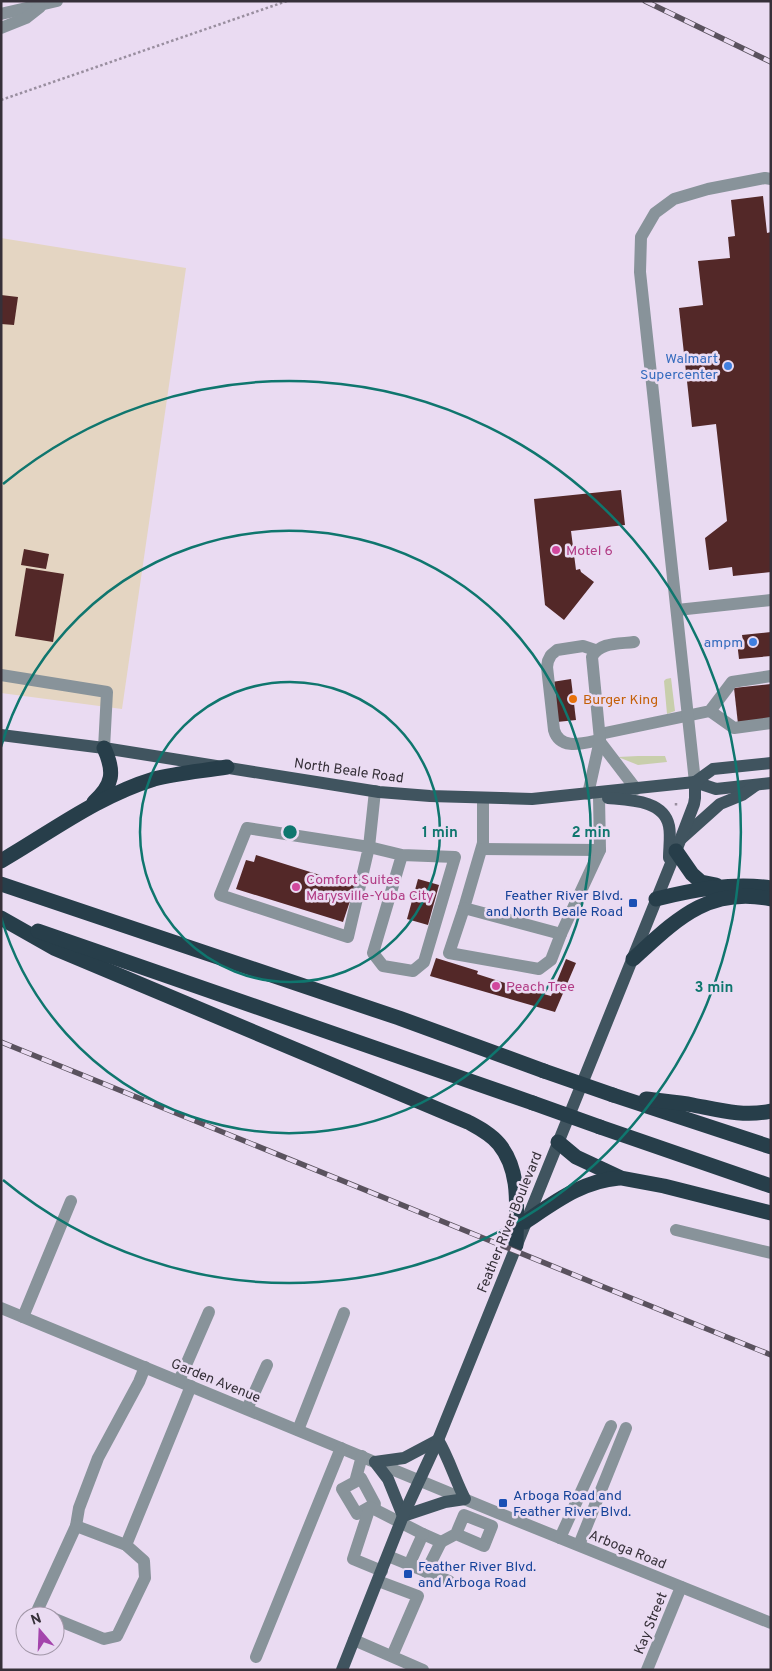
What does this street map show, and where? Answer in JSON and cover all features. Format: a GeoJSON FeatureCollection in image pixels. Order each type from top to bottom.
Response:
{"type":"FeatureCollection","features":[{"type":"Feature","properties":{"kind":"highway"},"geometry":{"type":"LineString","coordinates":[[90,807],[102,795],[110,780],[110,760],[104,748]]}},
{"type":"Feature","properties":{"kind":"highway"},"geometry":{"type":"LineString","coordinates":[[1,860],[90,807],[136,786],[156,779],[226,767]]}},
{"type":"Feature","properties":{"kind":"highway"},"geometry":{"type":"LineString","coordinates":[[678,845],[692,874],[701,882],[728,887]]}},
{"type":"Feature","properties":{"kind":"highway"},"geometry":{"type":"LineString","coordinates":[[1,884],[399,1018],[544,1071],[771,1147]]}},
{"type":"Feature","properties":{"kind":"highway"},"geometry":{"type":"LineString","coordinates":[[656,899],[681,893],[728,887],[756,886],[771,888]]}},
{"type":"Feature","properties":{"kind":"highway"},"geometry":{"type":"LineString","coordinates":[[633,959],[670,925],[694,908],[717,899],[741,896],[771,900]]}},
{"type":"Feature","properties":{"kind":"highway"},"geometry":{"type":"LineString","coordinates":[[1,918],[771,1186]]}},
{"type":"Feature","properties":{"kind":"highway"},"geometry":{"type":"LineString","coordinates":[[1,918],[54,948],[468,1122],[486,1132],[499,1144],[510,1163],[515,1181],[516,1245]]}},
{"type":"Feature","properties":{"kind":"highway"},"geometry":{"type":"LineString","coordinates":[[613,1094],[692,1104],[740,1114],[771,1112]]}},
{"type":"Feature","properties":{"kind":"highway"},"geometry":{"type":"LineString","coordinates":[[558,1142],[576,1157],[621,1178]]}},
{"type":"Feature","properties":{"kind":"highway"},"geometry":{"type":"LineString","coordinates":[[525,1222],[583,1185],[603,1179],[621,1178],[664,1186],[771,1213]]}},
{"type":"Feature","properties":{"kind":"main road","name":"North Beale Road"},"geometry":{"type":"LineString","coordinates":[[1,735],[104,748],[375,791],[430,796],[532,799],[594,795],[695,782],[716,789],[771,783]]}},
{"type":"Feature","properties":{"kind":"main road","name":"North Beale Road"},"geometry":{"type":"LineString","coordinates":[[695,782],[713,769],[771,763]]}},
{"type":"Feature","properties":{"kind":"main road","name":"Feather River Boulevard"},"geometry":{"type":"LineString","coordinates":[[342,1670],[402,1520],[438,1440],[633,959],[694,804],[695,782]]}},
{"type":"Feature","properties":{"kind":"main road"},"geometry":{"type":"LineString","coordinates":[[678,845],[720,804],[742,795],[756,784]]}},
{"type":"Feature","properties":{"kind":"main road"},"geometry":{"type":"LineString","coordinates":[[594,795],[633,800],[656,808],[663,813],[669,824],[670,835],[668,870]]}},
{"type":"Feature","properties":{"kind":"main road"},"geometry":{"type":"LineString","coordinates":[[438,1440],[446,1453],[457,1484],[467,1500],[446,1502],[402,1520],[388,1479],[375,1462],[404,1458],[438,1440]]}},
{"type":"Feature","properties":{"kind":"street"},"geometry":{"type":"LineString","coordinates":[[1,14],[57,1]]}},
{"type":"Feature","properties":{"kind":"street"},"geometry":{"type":"LineString","coordinates":[[1,28],[26,18],[42,6]]}},
{"type":"Feature","properties":{"kind":"street"},"geometry":{"type":"LineString","coordinates":[[695,782],[640,272],[641,237],[656,213],[674,199],[708,189],[765,178],[771,179]]}},
{"type":"Feature","properties":{"kind":"street"},"geometry":{"type":"LineString","coordinates":[[677,610],[771,600]]}},
{"type":"Feature","properties":{"kind":"street"},"geometry":{"type":"LineString","coordinates":[[483,799],[482,849],[448,952],[539,969],[551,960],[600,850],[594,795],[600,739],[592,657],[595,650],[603,646],[634,642]]}},
{"type":"Feature","properties":{"kind":"street"},"geometry":{"type":"LineString","coordinates":[[595,650],[583,646],[557,650],[548,661],[547,667],[554,730],[558,738],[567,744],[600,739],[710,711],[732,682],[771,676]]}},
{"type":"Feature","properties":{"kind":"street"},"geometry":{"type":"LineString","coordinates":[[1,675],[107,692],[104,748]]}},
{"type":"Feature","properties":{"kind":"street"},"geometry":{"type":"LineString","coordinates":[[710,711],[734,728],[771,723]]}},
{"type":"Feature","properties":{"kind":"street"},"geometry":{"type":"LineString","coordinates":[[600,739],[636,789]]}},
{"type":"Feature","properties":{"kind":"street"},"geometry":{"type":"LineString","coordinates":[[375,791],[369,847],[348,937],[220,895],[247,828],[369,847],[402,856],[456,857],[424,962],[413,972],[383,966],[373,954],[402,856]]}},
{"type":"Feature","properties":{"kind":"street"},"geometry":{"type":"LineString","coordinates":[[482,849],[600,850]]}},
{"type":"Feature","properties":{"kind":"street"},"geometry":{"type":"LineString","coordinates":[[464,908],[561,934]]}},
{"type":"Feature","properties":{"kind":"street"},"geometry":{"type":"LineString","coordinates":[[23,1316],[71,1201]]}},
{"type":"Feature","properties":{"kind":"street"},"geometry":{"type":"LineString","coordinates":[[676,1230],[771,1253]]}},
{"type":"Feature","properties":{"kind":"street","name":"Garden Avenue"},"geometry":{"type":"LineString","coordinates":[[1,1308],[420,1480]]}},
{"type":"Feature","properties":{"kind":"street"},"geometry":{"type":"LineString","coordinates":[[178,1381],[209,1312]]}},
{"type":"Feature","properties":{"kind":"street"},"geometry":{"type":"LineString","coordinates":[[298,1430],[344,1312]]}},
{"type":"Feature","properties":{"kind":"street"},"geometry":{"type":"LineString","coordinates":[[248,1409],[267,1365]]}},
{"type":"Feature","properties":{"kind":"street"},"geometry":{"type":"LineString","coordinates":[[39,1606],[76,1526],[79,1508],[98,1458],[139,1382],[145,1367]]}},
{"type":"Feature","properties":{"kind":"street"},"geometry":{"type":"LineString","coordinates":[[126,1545],[191,1386]]}},
{"type":"Feature","properties":{"kind":"street"},"geometry":{"type":"LineString","coordinates":[[560,1538],[611,1426]]}},
{"type":"Feature","properties":{"kind":"street"},"geometry":{"type":"LineString","coordinates":[[579,1545],[626,1428]]}},
{"type":"Feature","properties":{"kind":"street"},"geometry":{"type":"LineString","coordinates":[[256,1657],[341,1448]]}},
{"type":"Feature","properties":{"kind":"street"},"geometry":{"type":"LineString","coordinates":[[355,1482],[362,1456]]}},
{"type":"Feature","properties":{"kind":"street"},"geometry":{"type":"LineString","coordinates":[[360,1478],[375,1504],[357,1514],[342,1489],[355,1482],[360,1478]]}},
{"type":"Feature","properties":{"kind":"street","name":"Arboga Road"},"geometry":{"type":"LineString","coordinates":[[420,1480],[771,1623]]}},
{"type":"Feature","properties":{"kind":"street"},"geometry":{"type":"LineString","coordinates":[[426,1572],[441,1542],[456,1534],[464,1515],[467,1500]]}},
{"type":"Feature","properties":{"kind":"street"},"geometry":{"type":"LineString","coordinates":[[370,1507],[402,1520],[423,1534],[441,1542]]}},
{"type":"Feature","properties":{"kind":"street"},"geometry":{"type":"LineString","coordinates":[[370,1507],[352,1559],[418,1596],[392,1656]]}},
{"type":"Feature","properties":{"kind":"street"},"geometry":{"type":"LineString","coordinates":[[456,1534],[484,1546],[498,1513]]}},
{"type":"Feature","properties":{"kind":"street"},"geometry":{"type":"LineString","coordinates":[[464,1515],[492,1526]]}},
{"type":"Feature","properties":{"kind":"street"},"geometry":{"type":"LineString","coordinates":[[65,1623],[104,1638],[117,1636],[146,1578],[144,1561],[126,1545],[76,1526]]}},
{"type":"Feature","properties":{"kind":"street"},"geometry":{"type":"LineString","coordinates":[[410,1565],[423,1534]]}},
{"type":"Feature","properties":{"kind":"street"},"geometry":{"type":"LineString","coordinates":[[388,1556],[449,1582]]}},
{"type":"Feature","properties":{"kind":"street","name":"Kay Street"},"geometry":{"type":"LineString","coordinates":[[647,1670],[681,1587]]}},
{"type":"Feature","properties":{"kind":"street"},"geometry":{"type":"LineString","coordinates":[[354,1640],[423,1670]]}},
{"type":"Feature","properties":{"kind":"path"},"geometry":{"type":"LineString","coordinates":[[1,100],[287,1]]}},
{"type":"Feature","properties":{"kind":"path"},"geometry":{"type":"LineString","coordinates":[[676,803],[676,808]]}},
{"type":"Feature","properties":{"kind":"shaded area"},"geometry":{"type":"Polygon","coordinates":[[[1,238],[186,268],[122,709],[1,693],[1,238]]]}},
{"type":"Feature","properties":{"kind":"green space"},"geometry":{"type":"Polygon","coordinates":[[[671,678],[675,711],[667,714],[664,681],[671,678]]]}},
{"type":"Feature","properties":{"kind":"green space"},"geometry":{"type":"Polygon","coordinates":[[[665,756],[667,762],[638,765],[618,757],[665,756]]]}},
{"type":"Feature","properties":{"kind":"building","name":"Walmart Supercenter"},"geometry":{"type":"Polygon","coordinates":[[[763,196],[767,233],[771,232],[771,572],[733,576],[732,567],[709,570],[705,538],[727,521],[716,424],[692,427],[679,308],[703,305],[698,261],[730,258],[728,237],[735,236],[731,200],[763,196]]]}},
{"type":"Feature","properties":{"kind":"building"},"geometry":{"type":"Polygon","coordinates":[[[1,295],[18,297],[14,325],[1,324],[1,295]]]}},
{"type":"Feature","properties":{"kind":"building","name":"Motel 6"},"geometry":{"type":"Polygon","coordinates":[[[621,490],[625,525],[571,531],[576,570],[580,569],[581,572],[594,582],[564,620],[545,605],[534,499],[621,490]]]}},
{"type":"Feature","properties":{"kind":"building"},"geometry":{"type":"Polygon","coordinates":[[[24,549],[49,554],[46,569],[21,565],[24,549]]]}},
{"type":"Feature","properties":{"kind":"building"},"geometry":{"type":"Polygon","coordinates":[[[26,568],[64,574],[53,642],[15,636],[26,568]]]}},
{"type":"Feature","properties":{"kind":"building"},"geometry":{"type":"Polygon","coordinates":[[[771,632],[771,656],[739,659],[737,642],[743,641],[742,635],[771,632]]]}},
{"type":"Feature","properties":{"kind":"building"},"geometry":{"type":"Polygon","coordinates":[[[571,679],[576,720],[557,722],[552,682],[571,679]]]}},
{"type":"Feature","properties":{"kind":"building"},"geometry":{"type":"Polygon","coordinates":[[[771,684],[771,721],[738,724],[734,688],[771,684]]]}},
{"type":"Feature","properties":{"kind":"building","name":"Comfort Suites Marysville-Yuba City"},"geometry":{"type":"Polygon","coordinates":[[[256,855],[355,886],[343,922],[236,889],[246,860],[254,862],[256,855]]]}},
{"type":"Feature","properties":{"kind":"building"},"geometry":{"type":"Polygon","coordinates":[[[418,879],[439,885],[428,925],[407,919],[418,879]]]}},
{"type":"Feature","properties":{"kind":"building","name":"Peach Tree"},"geometry":{"type":"Polygon","coordinates":[[[436,958],[478,971],[477,974],[505,983],[507,980],[538,988],[536,992],[551,996],[566,959],[576,963],[555,1012],[430,976],[436,958]]]}},
{"type":"Feature","properties":{"kind":"railway"},"geometry":{"type":"LineString","coordinates":[[645,1],[771,62]]}},
{"type":"Feature","properties":{"kind":"railway"},"geometry":{"type":"LineString","coordinates":[[1,1042],[771,1355]]}},
{"type":"Feature","properties":{"kind":"place","name":"Walmart Supercenter"},"geometry":{"type":"Point","coordinates":[728,366]}},
{"type":"Feature","properties":{"kind":"place","name":"Motel 6"},"geometry":{"type":"Point","coordinates":[556,550]}},
{"type":"Feature","properties":{"kind":"place","name":"ampm"},"geometry":{"type":"Point","coordinates":[753,642]}},
{"type":"Feature","properties":{"kind":"place","name":"Burger King"},"geometry":{"type":"Point","coordinates":[573,699]}},
{"type":"Feature","properties":{"kind":"place","name":"Comfort Suites Marysville-Yuba City"},"geometry":{"type":"Point","coordinates":[296,887]}},
{"type":"Feature","properties":{"kind":"place","name":"Feather River Blvd. and North Beale Road"},"geometry":{"type":"Point","coordinates":[633,903]}},
{"type":"Feature","properties":{"kind":"place","name":"Peach Tree"},"geometry":{"type":"Point","coordinates":[496,986]}},
{"type":"Feature","properties":{"kind":"place","name":"Arboga Road and Feather River Blvd."},"geometry":{"type":"Point","coordinates":[503,1503]}},
{"type":"Feature","properties":{"kind":"place","name":"Feather River Blvd. and Arboga Road"},"geometry":{"type":"Point","coordinates":[408,1574]}}]}
